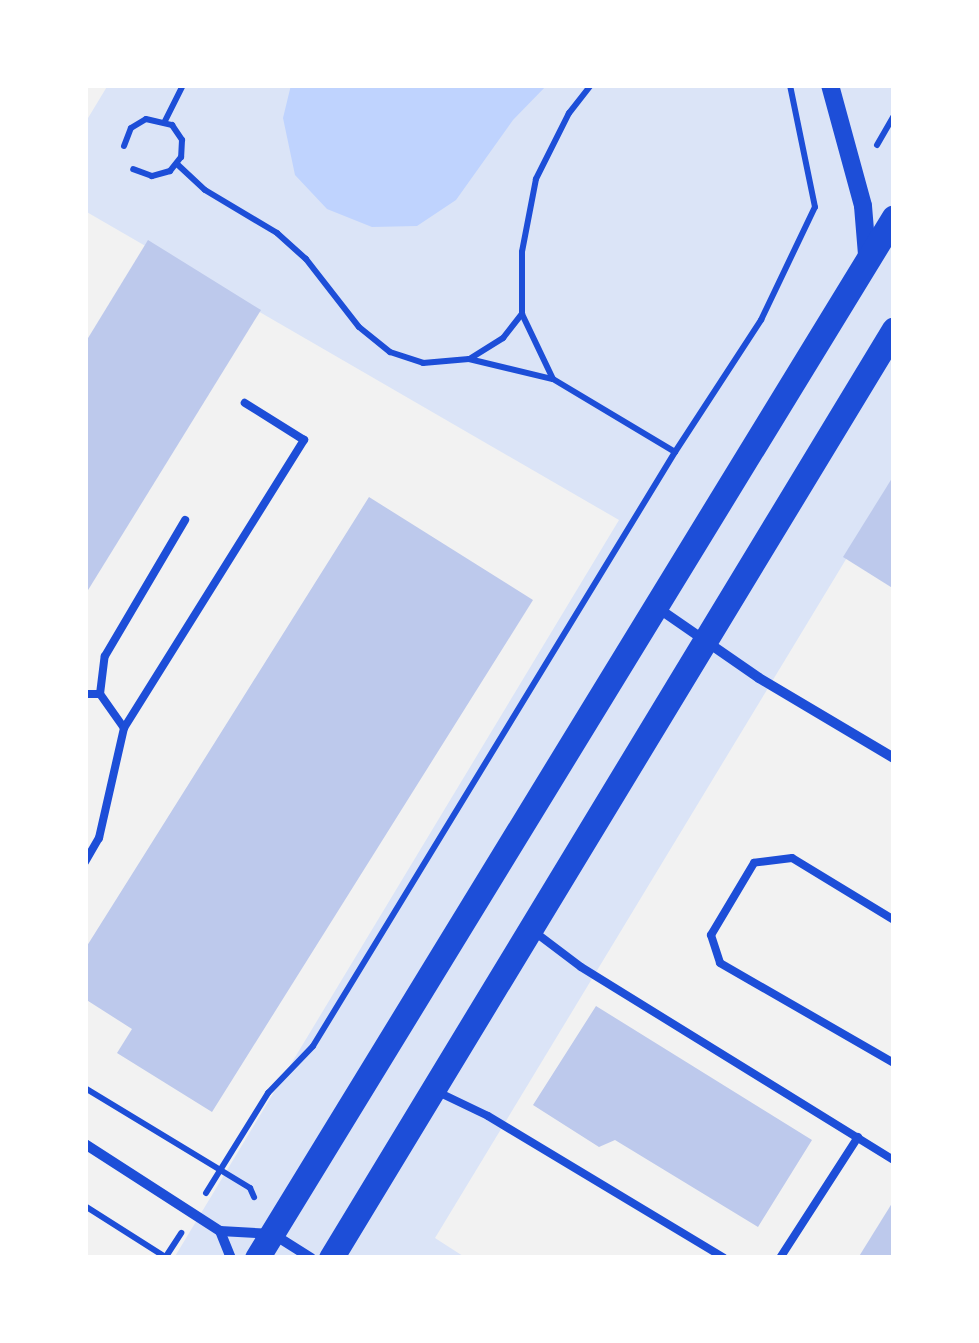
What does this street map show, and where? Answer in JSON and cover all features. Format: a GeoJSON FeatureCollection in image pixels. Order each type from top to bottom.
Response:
{"type":"FeatureCollection","features":[{"type":"Feature","properties":{"kind":"main road"},"geometry":{"type":"LineString","coordinates":[[258,1258],[894,217]]}},
{"type":"Feature","properties":{"kind":"main road"},"geometry":{"type":"LineString","coordinates":[[331,1258],[894,329]]}},
{"type":"Feature","properties":{"kind":"street"},"geometry":{"type":"LineString","coordinates":[[830,85],[863,206],[868,255]]}},
{"type":"Feature","properties":{"kind":"street"},"geometry":{"type":"LineString","coordinates":[[655,606],[760,678],[894,758]]}},
{"type":"Feature","properties":{"kind":"street"},"geometry":{"type":"LineString","coordinates":[[85,1144],[220,1231],[273,1234],[311,1258]]}},
{"type":"Feature","properties":{"kind":"street"},"geometry":{"type":"LineString","coordinates":[[220,1231],[231,1258]]}},
{"type":"Feature","properties":{"kind":"lane"},"geometry":{"type":"LineString","coordinates":[[85,862],[99,838],[124,728],[304,440],[246,404]]}},
{"type":"Feature","properties":{"kind":"lane"},"geometry":{"type":"LineString","coordinates":[[124,728],[100,694],[105,656],[185,520]]}},
{"type":"Feature","properties":{"kind":"lane"},"geometry":{"type":"LineString","coordinates":[[85,694],[100,694]]}},
{"type":"Feature","properties":{"kind":"lane"},"geometry":{"type":"LineString","coordinates":[[894,920],[792,858],[754,862],[711,935],[720,964],[894,1064]]}},
{"type":"Feature","properties":{"kind":"lane"},"geometry":{"type":"LineString","coordinates":[[532,930],[581,966],[894,1160]]}},
{"type":"Feature","properties":{"kind":"lane"},"geometry":{"type":"LineString","coordinates":[[434,1090],[488,1116],[724,1258]]}},
{"type":"Feature","properties":{"kind":"lane"},"geometry":{"type":"LineString","coordinates":[[780,1258],[858,1137]]}},
{"type":"Feature","properties":{"kind":"path"},"geometry":{"type":"LineString","coordinates":[[165,120],[184,85]]}},
{"type":"Feature","properties":{"kind":"path"},"geometry":{"type":"LineString","coordinates":[[553,379],[522,314],[522,252],[536,179],[569,113],[591,85]]}},
{"type":"Feature","properties":{"kind":"path"},"geometry":{"type":"LineString","coordinates":[[85,1206],[166,1258],[268,1093],[313,1046],[675,452],[761,320],[815,207],[790,85]]}},
{"type":"Feature","properties":{"kind":"path"},"geometry":{"type":"LineString","coordinates":[[876,147],[894,115]]}},
{"type":"Feature","properties":{"kind":"path"},"geometry":{"type":"LineString","coordinates":[[124,146],[138,122],[165,120]]}},
{"type":"Feature","properties":{"kind":"path"},"geometry":{"type":"LineString","coordinates":[[134,169],[162,176],[177,164],[182,140],[165,120]]}},
{"type":"Feature","properties":{"kind":"path"},"geometry":{"type":"LineString","coordinates":[[177,164],[204,190],[277,233],[306,258],[359,327],[390,352],[423,363],[469,359],[553,379],[675,452]]}},
{"type":"Feature","properties":{"kind":"path"},"geometry":{"type":"LineString","coordinates":[[469,359],[503,338],[522,314]]}},
{"type":"Feature","properties":{"kind":"path"},"geometry":{"type":"LineString","coordinates":[[85,1088],[250,1188],[273,1234]]}},
{"type":"Feature","properties":{"kind":"shaded area"},"geometry":{"type":"Polygon","coordinates":[[[108,85],[894,85],[894,480],[435,1238],[466,1258],[174,1258],[619,520],[85,211],[85,123],[108,85]]]}},
{"type":"Feature","properties":{"kind":"water"},"geometry":{"type":"Polygon","coordinates":[[[291,85],[547,85],[513,120],[456,200],[417,226],[372,227],[327,209],[295,175],[283,118],[291,85]]]}},
{"type":"Feature","properties":{"kind":"building"},"geometry":{"type":"Polygon","coordinates":[[[148,240],[261,310],[85,595],[85,343],[148,240]]]}},
{"type":"Feature","properties":{"kind":"building"},"geometry":{"type":"Polygon","coordinates":[[[894,475],[894,589],[843,557],[894,475]]]}},
{"type":"Feature","properties":{"kind":"building"},"geometry":{"type":"Polygon","coordinates":[[[369,497],[533,600],[212,1112],[117,1053],[132,1029],[85,999],[85,949],[369,497]]]}},
{"type":"Feature","properties":{"kind":"building"},"geometry":{"type":"Polygon","coordinates":[[[596,1006],[812,1140],[758,1227],[615,1140],[599,1147],[533,1105],[596,1006]]]}},
{"type":"Feature","properties":{"kind":"building"},"geometry":{"type":"Polygon","coordinates":[[[894,1200],[894,1258],[858,1258],[894,1200]]]}}]}
